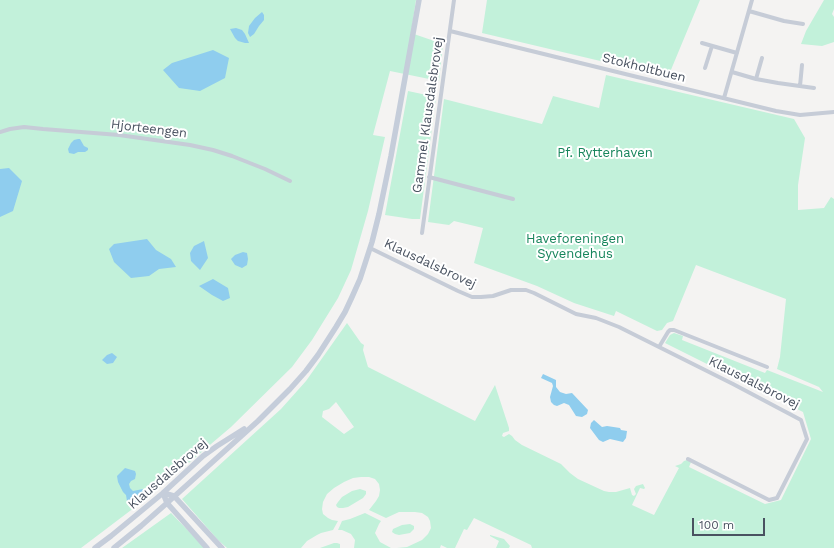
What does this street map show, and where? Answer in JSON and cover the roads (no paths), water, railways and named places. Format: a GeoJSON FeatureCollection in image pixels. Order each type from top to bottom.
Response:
{"type":"FeatureCollection","features":[{"type":"Feature","properties":{"kind":"street","name":"Klausdalsbrovej"},"geometry":{"type":"LineString","coordinates":[[114,548],[141,526],[258,421],[300,377],[326,344],[339,322],[352,298],[370,248],[379,214],[419,0]]}},
{"type":"Feature","properties":{"kind":"street","name":"Gammel Klausdalsbrovej"},"geometry":{"type":"LineString","coordinates":[[422,233],[454,0]]}},
{"type":"Feature","properties":{"kind":"street"},"geometry":{"type":"LineString","coordinates":[[724,98],[752,0]]}},
{"type":"Feature","properties":{"kind":"street"},"geometry":{"type":"LineString","coordinates":[[749,11],[784,21],[803,24]]}},
{"type":"Feature","properties":{"kind":"street","name":"Stokholtbuen"},"geometry":{"type":"LineString","coordinates":[[450,31],[776,111],[800,116],[834,112]]}},
{"type":"Feature","properties":{"kind":"street"},"geometry":{"type":"LineString","coordinates":[[702,43],[737,53]]}},
{"type":"Feature","properties":{"kind":"street"},"geometry":{"type":"LineString","coordinates":[[705,68],[712,46]]}},
{"type":"Feature","properties":{"kind":"street"},"geometry":{"type":"LineString","coordinates":[[756,79],[762,58]]}},
{"type":"Feature","properties":{"kind":"street"},"geometry":{"type":"LineString","coordinates":[[800,86],[802,65]]}},
{"type":"Feature","properties":{"kind":"street"},"geometry":{"type":"LineString","coordinates":[[732,72],[756,79],[814,88]]}},
{"type":"Feature","properties":{"kind":"street","name":"Hjorteengen"},"geometry":{"type":"LineString","coordinates":[[0,132],[24,127],[43,128],[119,135],[190,145],[232,156],[290,180]]}},
{"type":"Feature","properties":{"kind":"street"},"geometry":{"type":"LineString","coordinates":[[429,177],[513,199]]}},
{"type":"Feature","properties":{"kind":"street","name":"Klausdalsbrovej"},"geometry":{"type":"LineString","coordinates":[[370,248],[458,292],[472,297],[493,296],[511,290],[526,290],[576,314],[608,322],[801,420],[807,439],[777,498],[769,500],[688,459]]}},
{"type":"Feature","properties":{"kind":"street","name":"Klausdalsbrovej"},"geometry":{"type":"LineString","coordinates":[[659,347],[668,332],[670,330],[674,330],[767,367]]}},
{"type":"Feature","properties":{"kind":"street","name":"Klausdalsbrovej"},"geometry":{"type":"LineString","coordinates":[[95,548],[163,493],[204,456],[258,421]]}},
{"type":"Feature","properties":{"kind":"street"},"geometry":{"type":"LineString","coordinates":[[163,493],[174,496],[222,548]]}},
{"type":"Feature","properties":{"kind":"street"},"geometry":{"type":"LineString","coordinates":[[163,493],[167,503],[207,548]]}},
{"type":"Feature","properties":{"kind":"water"},"geometry":{"type":"Polygon","coordinates":[[[262,12],[264,15],[264,20],[250,37],[248,33],[249,26],[262,12]]]}},
{"type":"Feature","properties":{"kind":"water"},"geometry":{"type":"Polygon","coordinates":[[[236,28],[242,30],[249,43],[238,41],[235,38],[230,29],[236,28]]]}},
{"type":"Feature","properties":{"kind":"water"},"geometry":{"type":"Polygon","coordinates":[[[213,50],[229,58],[225,78],[200,91],[179,88],[163,70],[172,63],[213,50]]]}},
{"type":"Feature","properties":{"kind":"water"},"geometry":{"type":"Polygon","coordinates":[[[80,139],[88,150],[74,154],[69,153],[68,149],[71,143],[80,139]]]}},
{"type":"Feature","properties":{"kind":"water"},"geometry":{"type":"Polygon","coordinates":[[[9,168],[22,181],[13,211],[0,217],[0,169],[9,168]]]}},
{"type":"Feature","properties":{"kind":"water"},"geometry":{"type":"Polygon","coordinates":[[[147,239],[156,250],[171,259],[176,267],[159,269],[149,276],[131,278],[114,262],[109,249],[114,244],[147,239]]]}},
{"type":"Feature","properties":{"kind":"water"},"geometry":{"type":"Polygon","coordinates":[[[204,241],[208,258],[200,270],[191,261],[190,253],[194,246],[204,241]]]}},
{"type":"Feature","properties":{"kind":"water"},"geometry":{"type":"Polygon","coordinates":[[[243,252],[247,253],[248,259],[247,265],[242,268],[235,265],[231,259],[235,255],[243,252]]]}},
{"type":"Feature","properties":{"kind":"water"},"geometry":{"type":"Polygon","coordinates":[[[213,279],[228,288],[230,298],[223,301],[199,286],[213,279]]]}},
{"type":"Feature","properties":{"kind":"water"},"geometry":{"type":"Polygon","coordinates":[[[112,353],[117,357],[113,363],[107,364],[102,360],[107,355],[112,353]]]}},
{"type":"Feature","properties":{"kind":"water"},"geometry":{"type":"Polygon","coordinates":[[[543,374],[556,380],[556,387],[560,392],[566,394],[572,393],[588,410],[587,414],[582,417],[576,416],[569,405],[564,403],[557,406],[554,405],[551,402],[550,397],[553,386],[552,383],[541,378],[543,374]]]}},
{"type":"Feature","properties":{"kind":"water"},"geometry":{"type":"Polygon","coordinates":[[[594,420],[602,427],[607,426],[620,428],[621,430],[627,431],[626,438],[623,442],[610,439],[603,442],[599,440],[590,428],[591,423],[594,420]]]}},
{"type":"Feature","properties":{"kind":"water"},"geometry":{"type":"Polygon","coordinates":[[[125,468],[135,471],[136,474],[135,479],[129,484],[130,488],[133,491],[143,489],[140,498],[129,504],[126,495],[118,482],[117,476],[125,468]]]}},
{"type":"Feature","properties":{"kind":"park label","name":"Pf. Rytterhaven"},"geometry":{"type":"Point","coordinates":[605,153]}},
{"type":"Feature","properties":{"kind":"park label","name":"Haveforeningen Syvendehus"},"geometry":{"type":"Point","coordinates":[575,246]}}]}
